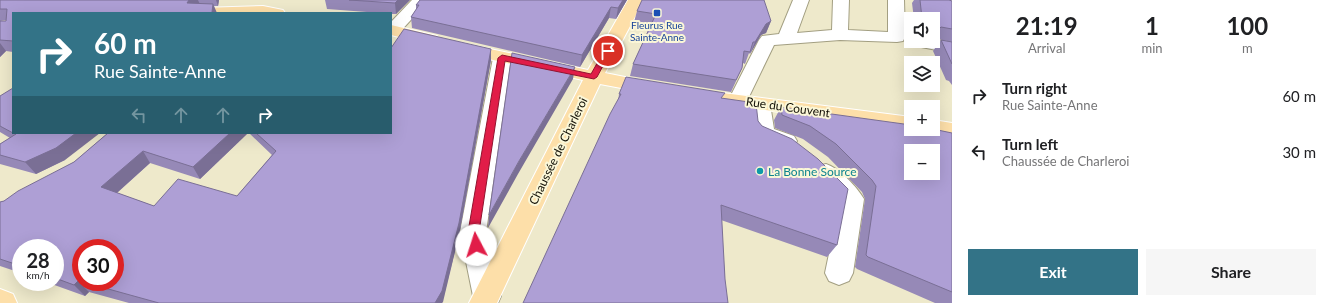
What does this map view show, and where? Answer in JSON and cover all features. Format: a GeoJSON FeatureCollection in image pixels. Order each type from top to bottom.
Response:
{"type":"FeatureCollection","features":[{"type":"Feature","properties":{"kind":"main road","name":"Chaussée de Charleroi"},"geometry":{"type":"LineString","coordinates":[[485,299],[594,77],[636,0]]}},
{"type":"Feature","properties":{"kind":"main road"},"geometry":{"type":"LineString","coordinates":[[232,12],[270,12]]}},
{"type":"Feature","properties":{"kind":"main road"},"geometry":{"type":"LineString","coordinates":[[392,30],[502,58],[594,77],[670,90]]}},
{"type":"Feature","properties":{"kind":"main road","name":"Rue du Couvent"},"geometry":{"type":"LineString","coordinates":[[708,97],[904,123]]}},
{"type":"Feature","properties":{"kind":"main road"},"geometry":{"type":"LineString","coordinates":[[940,128],[952,130]]}},
{"type":"Feature","properties":{"kind":"street"},"geometry":{"type":"LineString","coordinates":[[392,29],[421,0]]}},
{"type":"Feature","properties":{"kind":"street"},"geometry":{"type":"LineString","coordinates":[[786,39],[801,0]]}},
{"type":"Feature","properties":{"kind":"street"},"geometry":{"type":"LineString","coordinates":[[840,36],[841,0]]}},
{"type":"Feature","properties":{"kind":"street"},"geometry":{"type":"LineString","coordinates":[[839,273],[852,199],[810,157],[794,145],[764,133],[749,102],[768,40],[840,36],[904,39],[896,0]]}},
{"type":"Feature","properties":{"kind":"street"},"geometry":{"type":"LineString","coordinates":[[940,46],[952,48]]}},
{"type":"Feature","properties":{"kind":"street"},"geometry":{"type":"LineString","coordinates":[[485,299],[473,232],[502,58]]}},
{"type":"Feature","properties":{"kind":"building"},"geometry":{"type":"Polygon","coordinates":[[[0,0],[189,0],[187,3],[213,4],[212,12],[12,12],[12,41],[0,40],[0,21],[6,21],[7,9],[0,9],[0,0]]]}},
{"type":"Feature","properties":{"kind":"building"},"geometry":{"type":"Polygon","coordinates":[[[349,0],[398,0],[395,3],[349,0]]]}},
{"type":"Feature","properties":{"kind":"building"},"geometry":{"type":"Polygon","coordinates":[[[420,0],[623,0],[618,8],[611,7],[582,55],[411,17],[419,5],[416,5],[420,0]]]}},
{"type":"Feature","properties":{"kind":"building"},"geometry":{"type":"Polygon","coordinates":[[[642,0],[764,0],[771,21],[766,24],[755,42],[753,42],[750,52],[744,51],[742,68],[736,80],[633,64],[656,14],[637,11],[642,0]]]}},
{"type":"Feature","properties":{"kind":"building"},"geometry":{"type":"Polygon","coordinates":[[[920,0],[952,1],[952,29],[940,28],[940,12],[921,12],[920,0]]]}},
{"type":"Feature","properties":{"kind":"building"},"geometry":{"type":"Polygon","coordinates":[[[404,29],[491,49],[459,223],[442,291],[435,303],[159,303],[116,291],[124,291],[124,239],[72,239],[72,284],[64,281],[64,239],[12,239],[12,263],[0,259],[0,202],[74,162],[107,134],[229,134],[193,167],[143,151],[101,187],[154,206],[178,179],[237,196],[276,151],[257,134],[392,134],[392,47],[404,29]]]}},
{"type":"Feature","properties":{"kind":"building"},"geometry":{"type":"Polygon","coordinates":[[[941,40],[952,42],[952,64],[941,40]]]}},
{"type":"Feature","properties":{"kind":"building"},"geometry":{"type":"Polygon","coordinates":[[[512,53],[575,67],[489,215],[512,53]]]}},
{"type":"Feature","properties":{"kind":"building"},"geometry":{"type":"Polygon","coordinates":[[[626,77],[725,93],[721,98],[756,103],[758,121],[762,126],[792,139],[818,159],[848,189],[837,245],[721,205],[725,279],[728,303],[523,303],[610,114],[621,94],[619,94],[626,77]]]}},
{"type":"Feature","properties":{"kind":"building"},"geometry":{"type":"Polygon","coordinates":[[[12,89],[12,132],[0,126],[0,96],[12,89]]]}},
{"type":"Feature","properties":{"kind":"building"},"geometry":{"type":"Polygon","coordinates":[[[781,107],[904,124],[904,136],[940,136],[940,130],[952,133],[952,292],[866,255],[876,186],[872,180],[836,144],[810,126],[782,115],[781,107]]]}},
{"type":"Feature","properties":{"kind":"building"},"geometry":{"type":"Polygon","coordinates":[[[16,134],[75,134],[56,148],[25,162],[0,155],[0,144],[16,134]]]}},
{"type":"Feature","properties":{"kind":"place","name":"Fleurus Rue Sainte-Anne"},"geometry":{"type":"Point","coordinates":[657,13]}},
{"type":"Feature","properties":{"kind":"place","name":"La Bonne Source"},"geometry":{"type":"Point","coordinates":[760,171]}},
{"type":"Feature","properties":{"kind":"route"},"geometry":{"type":"LineString","coordinates":[[476,245],[473,232],[502,58],[594,77],[608,51]]}}]}
